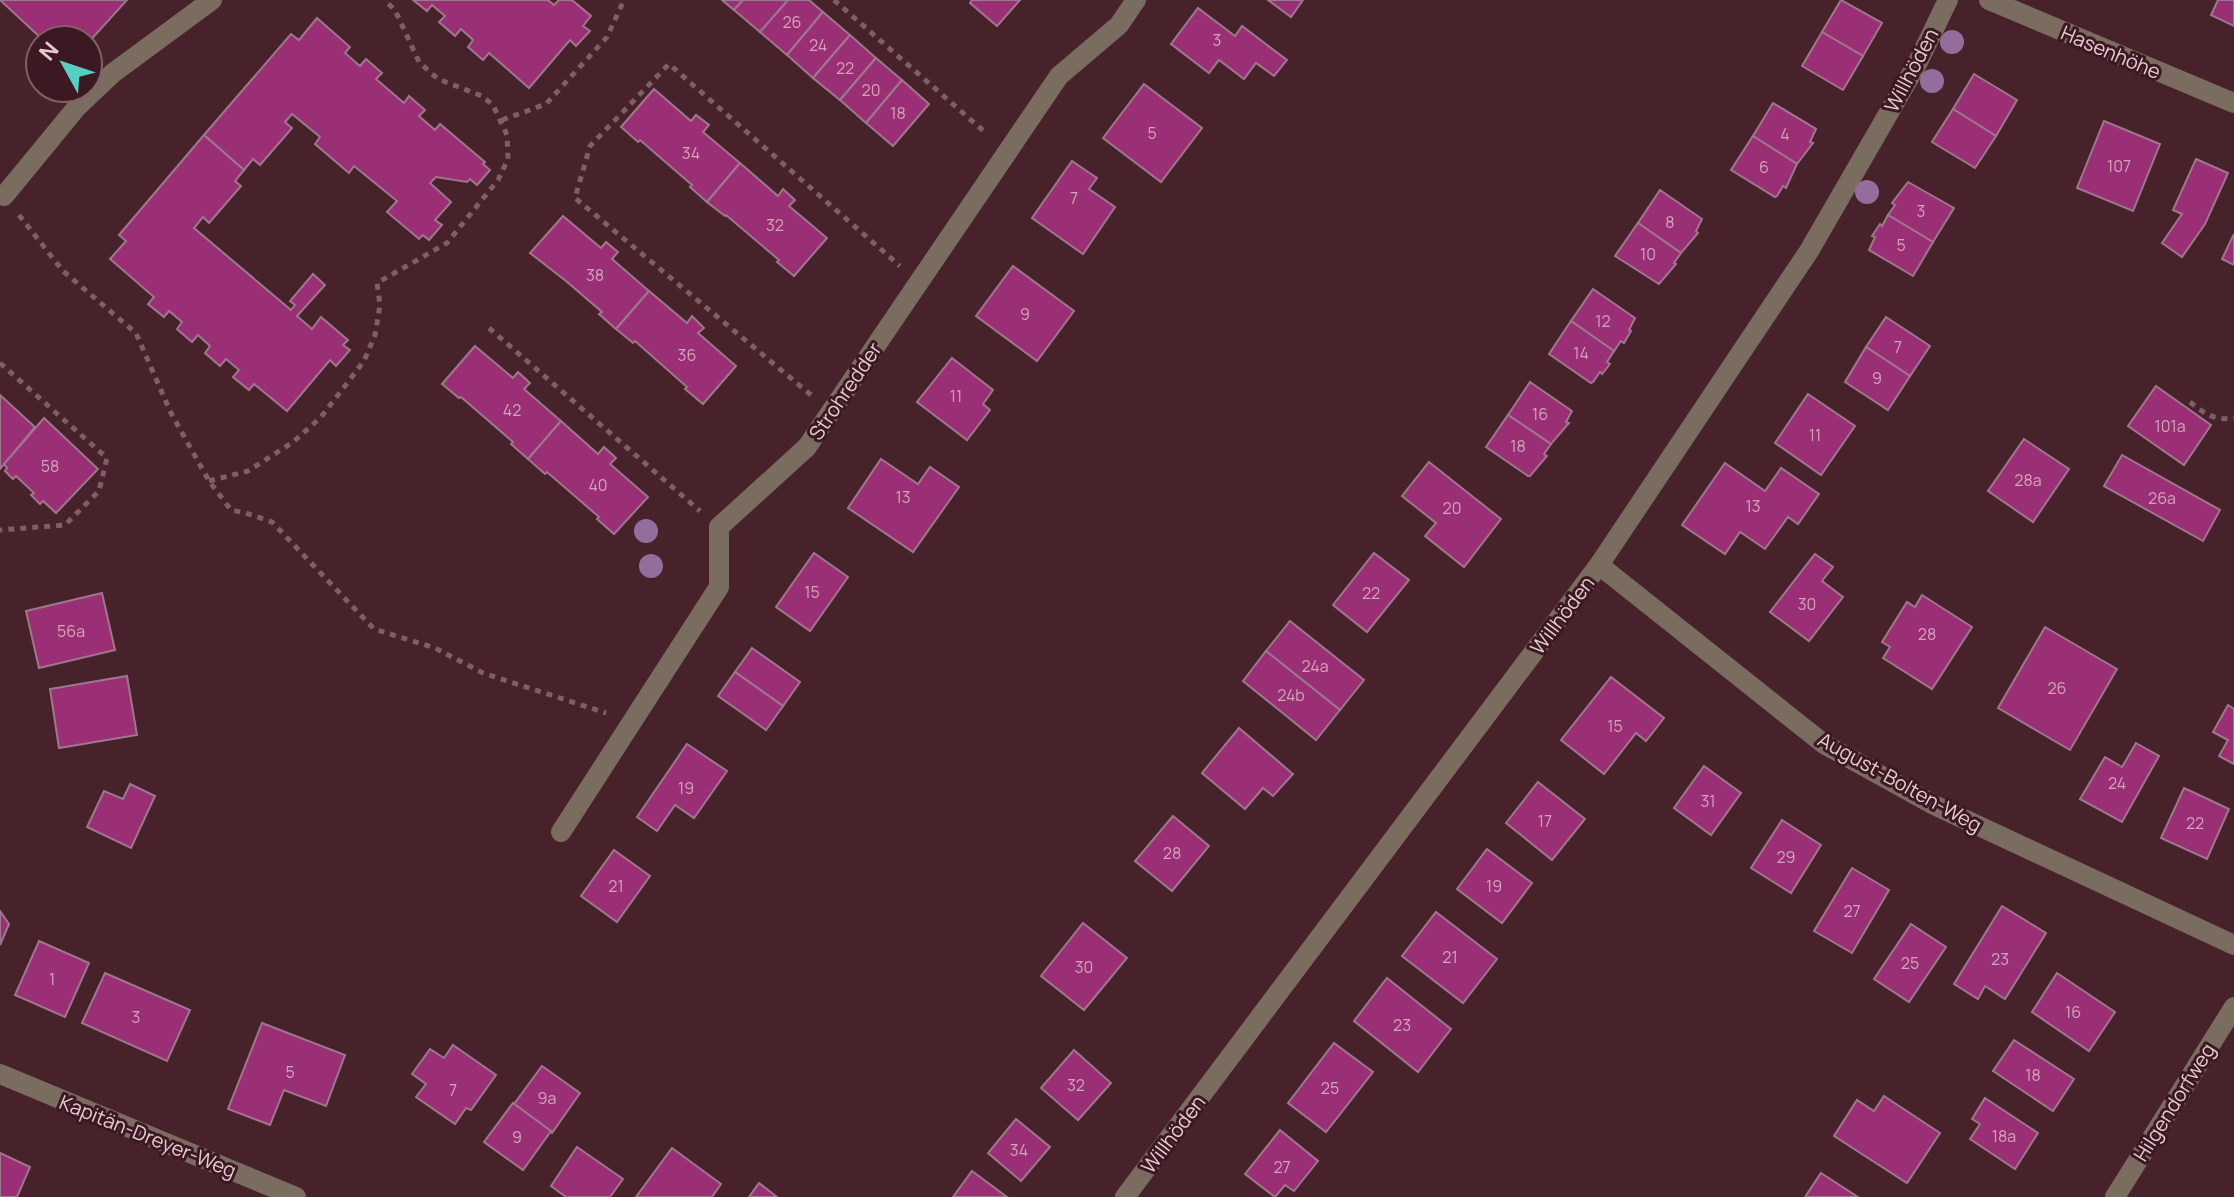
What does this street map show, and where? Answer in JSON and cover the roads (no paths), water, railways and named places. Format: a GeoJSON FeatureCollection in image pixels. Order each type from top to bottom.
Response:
{"type":"FeatureCollection","features":[{"type":"Feature","properties":{"kind":"street"},"geometry":{"type":"LineString","coordinates":[[4,196],[86,98],[113,73],[212,0]]}},
{"type":"Feature","properties":{"kind":"street","name":"Strohredder"},"geometry":{"type":"LineString","coordinates":[[561,832],[719,587],[719,527],[807,447],[1059,76],[1119,25],[1136,0]]}},
{"type":"Feature","properties":{"kind":"street","name":"Willhöden"},"geometry":{"type":"LineString","coordinates":[[1125,1197],[1599,565],[1809,251],[1917,64],[1948,0]]}},
{"type":"Feature","properties":{"kind":"street","name":"Hasenhöhe"},"geometry":{"type":"LineString","coordinates":[[1989,0],[2234,103]]}},
{"type":"Feature","properties":{"kind":"street","name":"August-Bolten-Weg"},"geometry":{"type":"LineString","coordinates":[[1599,565],[1824,744],[1934,805],[2234,945]]}},
{"type":"Feature","properties":{"kind":"street","name":"Hilgendorfweg"},"geometry":{"type":"LineString","coordinates":[[2115,1197],[2234,1007]]}},
{"type":"Feature","properties":{"kind":"street","name":"Kapitän-Dreyer-Weg"},"geometry":{"type":"LineString","coordinates":[[0,1074],[296,1197]]}}]}
